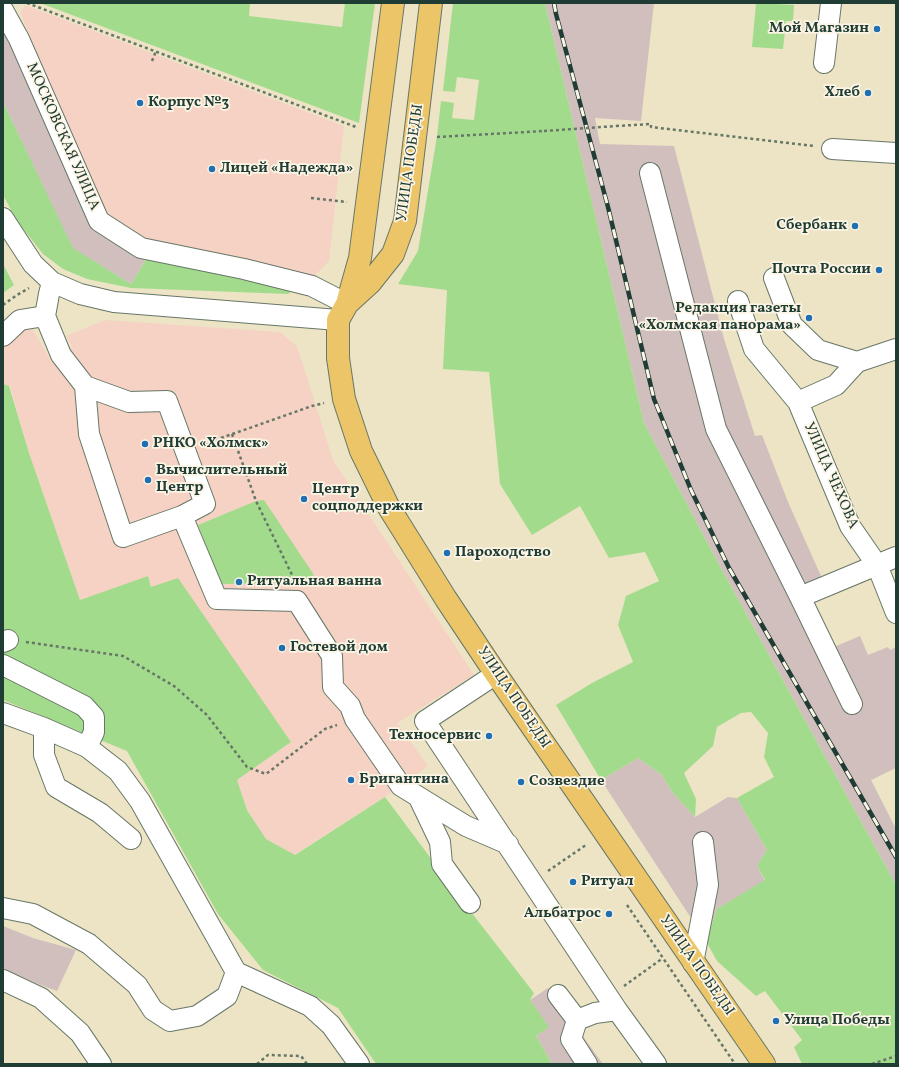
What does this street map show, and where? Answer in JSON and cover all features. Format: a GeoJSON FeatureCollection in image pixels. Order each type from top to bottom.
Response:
{"type":"FeatureCollection","features":[{"type":"Feature","properties":{"kind":"main road","name":"УЛИЦА ПОБЕДЫ"},"geometry":{"type":"LineString","coordinates":[[393,3],[360,258],[342,312],[338,358],[344,399],[361,451],[388,506],[446,599],[764,1064]]}},
{"type":"Feature","properties":{"kind":"main road","name":"УЛИЦА ПОБЕДЫ"},"geometry":{"type":"LineString","coordinates":[[342,312],[370,282],[393,254],[405,221],[431,3]]}},
{"type":"Feature","properties":{"kind":"street"},"geometry":{"type":"LineString","coordinates":[[824,63],[831,3]]}},
{"type":"Feature","properties":{"kind":"street","name":"МОСКОВСКАЯ УЛИЦА"},"geometry":{"type":"LineString","coordinates":[[3,10],[19,39],[100,221],[141,248],[244,269],[312,286],[342,312]]}},
{"type":"Feature","properties":{"kind":"street"},"geometry":{"type":"LineString","coordinates":[[832,149],[896,153]]}},
{"type":"Feature","properties":{"kind":"street"},"geometry":{"type":"LineString","coordinates":[[650,173],[716,429],[852,704]]}},
{"type":"Feature","properties":{"kind":"street"},"geometry":{"type":"LineString","coordinates":[[3,218],[33,264],[52,282],[80,294],[114,302],[342,312]]}},
{"type":"Feature","properties":{"kind":"street"},"geometry":{"type":"LineString","coordinates":[[774,278],[792,325],[818,350],[857,362]]}},
{"type":"Feature","properties":{"kind":"street"},"geometry":{"type":"LineString","coordinates":[[52,282],[45,316],[61,355],[85,386],[129,402],[167,401],[205,504],[182,516],[123,537],[89,434],[85,386]]}},
{"type":"Feature","properties":{"kind":"street","name":"УЛИЦА ЧЕХОВА"},"geometry":{"type":"LineString","coordinates":[[738,301],[754,349],[798,402],[850,526],[877,565],[896,613]]}},
{"type":"Feature","properties":{"kind":"street"},"geometry":{"type":"LineString","coordinates":[[3,336],[20,320],[45,316]]}},
{"type":"Feature","properties":{"kind":"street"},"geometry":{"type":"LineString","coordinates":[[798,402],[836,385],[857,362],[896,349]]}},
{"type":"Feature","properties":{"kind":"street"},"geometry":{"type":"LineString","coordinates":[[182,516],[217,599],[297,601],[332,656],[334,687],[350,706],[355,719],[401,786],[466,826],[508,844]]}},
{"type":"Feature","properties":{"kind":"street"},"geometry":{"type":"LineString","coordinates":[[800,597],[896,557]]}},
{"type":"Feature","properties":{"kind":"street"},"geometry":{"type":"LineString","coordinates":[[3,664],[84,706],[94,717],[91,739]]}},
{"type":"Feature","properties":{"kind":"street"},"geometry":{"type":"LineString","coordinates":[[496,674],[425,721],[617,1010],[656,1064]]}},
{"type":"Feature","properties":{"kind":"street"},"geometry":{"type":"LineString","coordinates":[[3,713],[44,728],[91,739],[118,771],[140,801],[236,972],[310,1006],[331,1025],[359,1064]]}},
{"type":"Feature","properties":{"kind":"street"},"geometry":{"type":"LineString","coordinates":[[44,728],[44,755],[56,787],[100,814],[130,839]]}},
{"type":"Feature","properties":{"kind":"street"},"geometry":{"type":"LineString","coordinates":[[419,798],[440,842],[442,864],[470,903]]}},
{"type":"Feature","properties":{"kind":"street"},"geometry":{"type":"LineString","coordinates":[[694,963],[708,885],[703,842]]}},
{"type":"Feature","properties":{"kind":"street"},"geometry":{"type":"LineString","coordinates":[[3,908],[33,914],[89,944],[137,985],[153,1010],[170,1022],[197,1016],[227,996],[236,972]]}},
{"type":"Feature","properties":{"kind":"street"},"geometry":{"type":"LineString","coordinates":[[3,980],[41,998],[80,1033],[101,1064]]}},
{"type":"Feature","properties":{"kind":"street"},"geometry":{"type":"LineString","coordinates":[[558,995],[577,1020]]}},
{"type":"Feature","properties":{"kind":"street"},"geometry":{"type":"LineString","coordinates":[[577,1020],[595,1013],[617,1010]]}},
{"type":"Feature","properties":{"kind":"street"},"geometry":{"type":"LineString","coordinates":[[577,1020],[571,1039],[587,1064]]}},
{"type":"Feature","properties":{"kind":"path"},"geometry":{"type":"LineString","coordinates":[[27,3],[359,127]]}},
{"type":"Feature","properties":{"kind":"path"},"geometry":{"type":"LineString","coordinates":[[152,61],[156,51]]}},
{"type":"Feature","properties":{"kind":"path"},"geometry":{"type":"LineString","coordinates":[[437,137],[651,124],[651,127],[832,149]]}},
{"type":"Feature","properties":{"kind":"path"},"geometry":{"type":"LineString","coordinates":[[311,198],[349,202]]}},
{"type":"Feature","properties":{"kind":"path"},"geometry":{"type":"LineString","coordinates":[[3,305],[30,288]]}},
{"type":"Feature","properties":{"kind":"path"},"geometry":{"type":"LineString","coordinates":[[211,442],[312,406]]}},
{"type":"Feature","properties":{"kind":"path"},"geometry":{"type":"LineString","coordinates":[[232,434],[256,502],[294,580],[297,601]]}},
{"type":"Feature","properties":{"kind":"path"},"geometry":{"type":"LineString","coordinates":[[6,641],[123,656],[174,686],[207,715],[247,768],[266,774],[325,729],[355,719]]}},
{"type":"Feature","properties":{"kind":"path"},"geometry":{"type":"LineString","coordinates":[[551,869],[586,844]]}},
{"type":"Feature","properties":{"kind":"path"},"geometry":{"type":"LineString","coordinates":[[625,985],[663,958]]}},
{"type":"Feature","properties":{"kind":"path"},"geometry":{"type":"LineString","coordinates":[[257,1064],[268,1055],[301,1056],[307,1064]]}},
{"type":"Feature","properties":{"kind":"path"},"geometry":{"type":"LineString","coordinates":[[872,1064],[896,1056]]}},
{"type":"Feature","properties":{"kind":"shaded area"},"geometry":{"type":"Polygon","coordinates":[[[545,3],[654,3],[641,121],[595,118],[600,144],[674,146],[724,339],[755,436],[762,435],[788,502],[829,594],[810,601],[834,647],[860,636],[868,655],[888,647],[890,650],[896,647],[896,768],[871,780],[896,829],[896,885],[717,561],[644,423],[545,3]]]}},
{"type":"Feature","properties":{"kind":"shaded area","name":"Лицей «Надежда»"},"geometry":{"type":"Polygon","coordinates":[[[25,5],[344,126],[329,261],[314,276],[177,247],[141,238],[104,212],[20,12],[25,5]]]}},
{"type":"Feature","properties":{"kind":"shaded area"},"geometry":{"type":"Polygon","coordinates":[[[3,30],[90,222],[147,258],[131,284],[72,248],[3,102],[3,30]]]}},
{"type":"Feature","properties":{"kind":"shaded area"},"geometry":{"type":"Polygon","coordinates":[[[27,320],[52,362],[72,346],[66,336],[105,320],[280,332],[297,346],[333,460],[474,675],[397,723],[428,766],[385,797],[294,855],[266,839],[247,809],[237,780],[291,742],[151,587],[148,577],[80,600],[29,453],[10,386],[3,384],[3,341],[27,320]]]}},
{"type":"Feature","properties":{"kind":"shaded area"},"geometry":{"type":"Polygon","coordinates":[[[638,758],[662,775],[673,793],[695,817],[728,797],[737,798],[767,850],[757,866],[765,881],[717,909],[706,941],[601,780],[638,758]]]}},
{"type":"Feature","properties":{"kind":"shaded area"},"geometry":{"type":"Polygon","coordinates":[[[3,926],[33,938],[76,950],[57,991],[3,968],[3,926]]]}},
{"type":"Feature","properties":{"kind":"shaded area"},"geometry":{"type":"Polygon","coordinates":[[[548,988],[603,1064],[552,1064],[536,1036],[548,1027],[530,1000],[548,988]]]}},
{"type":"Feature","properties":{"kind":"green space"},"geometry":{"type":"Polygon","coordinates":[[[40,3],[250,3],[249,16],[342,27],[345,3],[375,3],[359,123],[40,3]]]}},
{"type":"Feature","properties":{"kind":"green space"},"geometry":{"type":"Polygon","coordinates":[[[453,3],[545,3],[644,423],[717,561],[896,885],[896,1064],[802,1064],[794,1047],[802,1040],[765,991],[756,996],[717,961],[706,941],[717,909],[765,880],[757,866],[767,850],[737,798],[774,777],[764,757],[768,733],[751,712],[741,713],[717,727],[713,746],[684,773],[696,799],[695,817],[673,793],[662,775],[638,758],[601,780],[556,705],[592,683],[633,662],[618,625],[626,596],[659,581],[645,552],[609,558],[580,506],[532,535],[500,484],[489,372],[443,369],[447,290],[398,284],[418,251],[437,136],[441,101],[454,103],[452,118],[474,120],[479,80],[457,77],[455,92],[443,91],[453,3]]]}},
{"type":"Feature","properties":{"kind":"green space"},"geometry":{"type":"Polygon","coordinates":[[[756,3],[794,5],[793,21],[786,21],[783,49],[752,47],[756,3]]]}},
{"type":"Feature","properties":{"kind":"green space"},"geometry":{"type":"Polygon","coordinates":[[[3,102],[73,248],[131,284],[147,258],[293,290],[288,294],[131,288],[87,279],[63,269],[43,254],[17,221],[3,195],[3,102]]]}},
{"type":"Feature","properties":{"kind":"green space"},"geometry":{"type":"Polygon","coordinates":[[[3,264],[14,285],[3,293],[3,264]]]}},
{"type":"Feature","properties":{"kind":"green space"},"geometry":{"type":"Polygon","coordinates":[[[3,384],[9,386],[29,453],[80,600],[148,576],[151,587],[178,578],[291,742],[237,780],[247,810],[266,839],[295,855],[385,797],[534,993],[530,1000],[549,1027],[536,1036],[552,1064],[376,1064],[338,1008],[263,970],[218,914],[127,751],[3,700],[3,384]]]}},
{"type":"Feature","properties":{"kind":"green space"},"geometry":{"type":"Polygon","coordinates":[[[264,500],[314,575],[299,583],[221,584],[198,525],[256,501],[264,500]]]}},
{"type":"Feature","properties":{"kind":"railway"},"geometry":{"type":"LineString","coordinates":[[554,3],[608,207],[654,399],[691,490],[729,568],[896,857]]}},
{"type":"Feature","properties":{"kind":"place","name":"Мой Магазин"},"geometry":{"type":"Point","coordinates":[877,29]}},
{"type":"Feature","properties":{"kind":"place","name":"Хлеб"},"geometry":{"type":"Point","coordinates":[868,93]}},
{"type":"Feature","properties":{"kind":"place","name":"Корпус №3"},"geometry":{"type":"Point","coordinates":[140,103]}},
{"type":"Feature","properties":{"kind":"place","name":"Лицей «Надежда»"},"geometry":{"type":"Point","coordinates":[212,169]}},
{"type":"Feature","properties":{"kind":"place","name":"Сбербанк"},"geometry":{"type":"Point","coordinates":[855,226]}},
{"type":"Feature","properties":{"kind":"place","name":"Почта России"},"geometry":{"type":"Point","coordinates":[879,270]}},
{"type":"Feature","properties":{"kind":"place","name":"Редакция газеты «Холмская панорама»"},"geometry":{"type":"Point","coordinates":[809,318]}},
{"type":"Feature","properties":{"kind":"place","name":"РНКО «Холмск»"},"geometry":{"type":"Point","coordinates":[145,444]}},
{"type":"Feature","properties":{"kind":"place","name":"Вычислительный Центр"},"geometry":{"type":"Point","coordinates":[148,480]}},
{"type":"Feature","properties":{"kind":"place","name":"Центр соцподдержки"},"geometry":{"type":"Point","coordinates":[304,499]}},
{"type":"Feature","properties":{"kind":"place","name":"Пароходство"},"geometry":{"type":"Point","coordinates":[447,553]}},
{"type":"Feature","properties":{"kind":"place","name":"Ритуальная ванна"},"geometry":{"type":"Point","coordinates":[239,582]}},
{"type":"Feature","properties":{"kind":"place","name":"Гостевой дом"},"geometry":{"type":"Point","coordinates":[282,648]}},
{"type":"Feature","properties":{"kind":"place","name":"Техносервис"},"geometry":{"type":"Point","coordinates":[489,736]}},
{"type":"Feature","properties":{"kind":"place","name":"Бригантина"},"geometry":{"type":"Point","coordinates":[351,780]}},
{"type":"Feature","properties":{"kind":"place","name":"Созвездие"},"geometry":{"type":"Point","coordinates":[521,782]}},
{"type":"Feature","properties":{"kind":"place","name":"Ритуал"},"geometry":{"type":"Point","coordinates":[573,882]}},
{"type":"Feature","properties":{"kind":"place","name":"Альбатрос"},"geometry":{"type":"Point","coordinates":[609,914]}},
{"type":"Feature","properties":{"kind":"place","name":"Улица Победы"},"geometry":{"type":"Point","coordinates":[776,1021]}}]}
